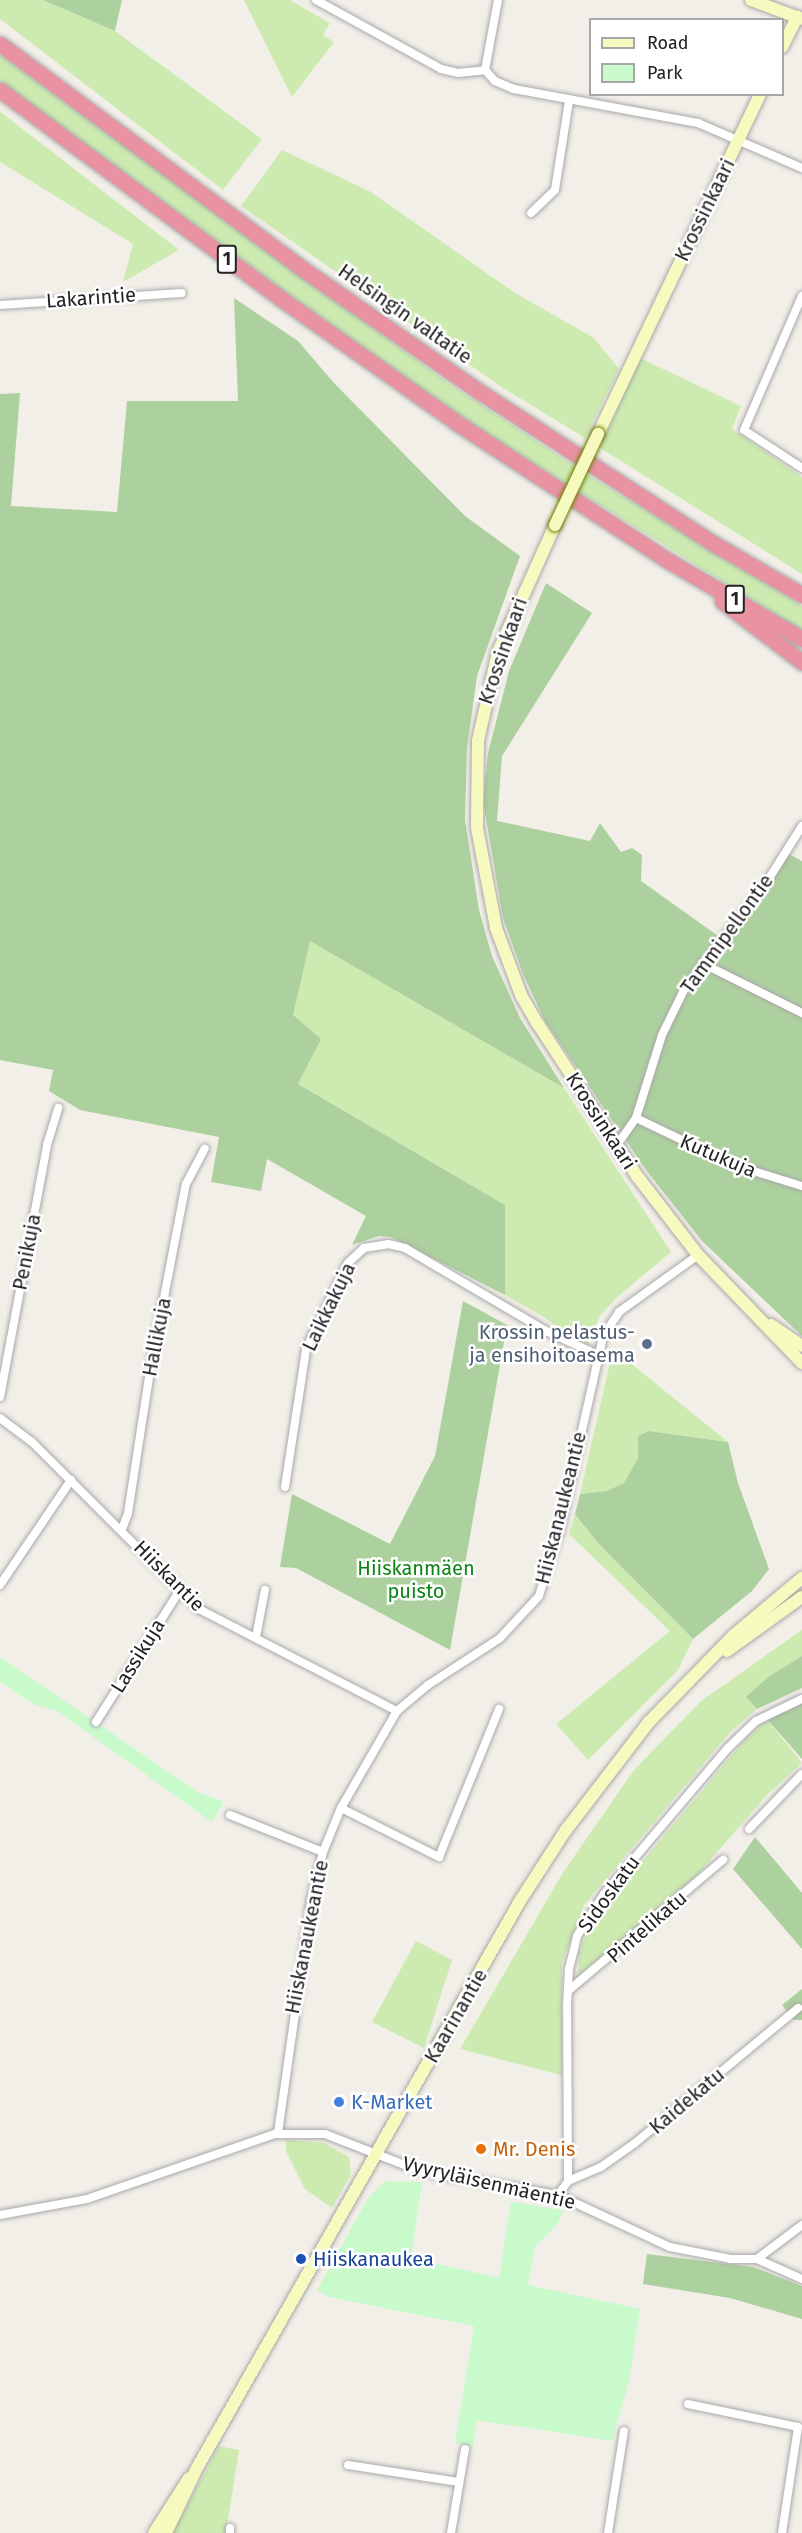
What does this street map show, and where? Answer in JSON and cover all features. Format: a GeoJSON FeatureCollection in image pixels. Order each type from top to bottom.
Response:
{"type":"FeatureCollection","features":[{"type":"Feature","properties":{"kind":"highway","name":"Helsingin valtatie"},"geometry":{"type":"LineString","coordinates":[[0,44],[281,253],[477,390],[701,536],[802,595]]}},
{"type":"Feature","properties":{"kind":"highway","name":"1"},"geometry":{"type":"LineString","coordinates":[[0,90],[326,331],[503,454],[667,560],[802,639]]}},
{"type":"Feature","properties":{"kind":"highway"},"geometry":{"type":"LineString","coordinates":[[667,560],[802,662]]}},
{"type":"Feature","properties":{"kind":"street"},"geometry":{"type":"LineString","coordinates":[[316,0],[441,69],[458,73],[485,70],[503,87],[569,101],[699,123],[802,168]]}},
{"type":"Feature","properties":{"kind":"street"},"geometry":{"type":"LineString","coordinates":[[485,70],[498,0]]}},
{"type":"Feature","properties":{"kind":"street"},"geometry":{"type":"LineString","coordinates":[[751,0],[799,18],[784,45]]}},
{"type":"Feature","properties":{"kind":"street","name":"Krossinkaari"},"geometry":{"type":"LineString","coordinates":[[759,96],[510,621],[489,679],[478,741],[477,828],[487,899],[521,995],[616,1144],[698,1255],[802,1363]]}},
{"type":"Feature","properties":{"kind":"street"},"geometry":{"type":"LineString","coordinates":[[531,213],[555,190],[569,101]]}},
{"type":"Feature","properties":{"kind":"street","name":"Lakarintie"},"geometry":{"type":"LineString","coordinates":[[0,305],[182,293]]}},
{"type":"Feature","properties":{"kind":"street"},"geometry":{"type":"LineString","coordinates":[[802,296],[744,430],[802,468]]}},
{"type":"Feature","properties":{"kind":"street","name":"Tammipellontie"},"geometry":{"type":"LineString","coordinates":[[616,1144],[636,1118],[662,1035],[684,990],[702,963],[768,880],[802,826]]}},
{"type":"Feature","properties":{"kind":"street"},"geometry":{"type":"LineString","coordinates":[[702,963],[802,1013]]}},
{"type":"Feature","properties":{"kind":"street","name":"Penikuja"},"geometry":{"type":"LineString","coordinates":[[0,1397],[47,1146],[58,1108]]}},
{"type":"Feature","properties":{"kind":"street","name":"Kutukuja"},"geometry":{"type":"LineString","coordinates":[[636,1118],[734,1165],[802,1186]]}},
{"type":"Feature","properties":{"kind":"street","name":"Hallikuja"},"geometry":{"type":"LineString","coordinates":[[122,1529],[128,1513],[151,1365],[186,1184],[205,1149]]}},
{"type":"Feature","properties":{"kind":"street","name":"Laikkakuja"},"geometry":{"type":"LineString","coordinates":[[285,1487],[306,1349],[348,1263],[364,1248],[388,1244],[405,1248],[544,1330],[596,1354]]}},
{"type":"Feature","properties":{"kind":"street","name":"Hiiskanaukeantie"},"geometry":{"type":"LineString","coordinates":[[0,2215],[87,2199],[263,2135],[278,2133],[297,1987],[323,1852],[341,1808],[398,1712],[428,1685],[500,1638],[539,1596],[560,1529],[596,1354],[619,1312],[698,1255]]}},
{"type":"Feature","properties":{"kind":"street","name":"Krossinkaari"},"geometry":{"type":"LineString","coordinates":[[760,1317],[802,1346]]}},
{"type":"Feature","properties":{"kind":"street","name":"Hiiskantie"},"geometry":{"type":"LineString","coordinates":[[0,1418],[71,1480],[205,1613],[256,1637],[398,1712]]}},
{"type":"Feature","properties":{"kind":"street"},"geometry":{"type":"LineString","coordinates":[[0,1585],[71,1480]]}},
{"type":"Feature","properties":{"kind":"street","name":"Kaarinantie"},"geometry":{"type":"LineString","coordinates":[[154,2533],[197,2468],[520,1901],[566,1830],[619,1756],[691,1679],[734,1635],[802,1578]]}},
{"type":"Feature","properties":{"kind":"street","name":"Lassikuja"},"geometry":{"type":"LineString","coordinates":[[96,1722],[180,1590]]}},
{"type":"Feature","properties":{"kind":"street"},"geometry":{"type":"LineString","coordinates":[[256,1637],[265,1590]]}},
{"type":"Feature","properties":{"kind":"street","name":"Kaarinantie"},"geometry":{"type":"LineString","coordinates":[[691,1679],[802,1596]]}},
{"type":"Feature","properties":{"kind":"street","name":"Sidoskatu"},"geometry":{"type":"LineString","coordinates":[[568,2181],[569,1990],[572,1952],[585,1922],[604,1894],[742,1734],[773,1710],[802,1699]]}},
{"type":"Feature","properties":{"kind":"street"},"geometry":{"type":"LineString","coordinates":[[341,1808],[439,1857],[499,1709]]}},
{"type":"Feature","properties":{"kind":"street"},"geometry":{"type":"LineString","coordinates":[[749,1829],[802,1774]]}},
{"type":"Feature","properties":{"kind":"street"},"geometry":{"type":"LineString","coordinates":[[230,1815],[323,1852]]}},
{"type":"Feature","properties":{"kind":"street","name":"Pintelikatu"},"geometry":{"type":"LineString","coordinates":[[569,1990],[723,1860]]}},
{"type":"Feature","properties":{"kind":"street","name":"Kaidekatu"},"geometry":{"type":"LineString","coordinates":[[568,2181],[601,2167],[636,2143],[798,2008]]}},
{"type":"Feature","properties":{"kind":"street","name":"Hiiskanaukeantie"},"geometry":{"type":"LineString","coordinates":[[263,2135],[325,2134],[377,2154]]}},
{"type":"Feature","properties":{"kind":"street","name":"Vyyryläisenmäentie"},"geometry":{"type":"LineString","coordinates":[[377,2154],[420,2171],[558,2195],[670,2247],[731,2259],[757,2259],[802,2279]]}},
{"type":"Feature","properties":{"kind":"street"},"geometry":{"type":"LineString","coordinates":[[558,2195],[568,2181]]}},
{"type":"Feature","properties":{"kind":"street"},"geometry":{"type":"LineString","coordinates":[[757,2259],[802,2225]]}},
{"type":"Feature","properties":{"kind":"street"},"geometry":{"type":"LineString","coordinates":[[688,2404],[800,2428],[782,2533]]}},
{"type":"Feature","properties":{"kind":"street"},"geometry":{"type":"LineString","coordinates":[[608,2533],[624,2431]]}},
{"type":"Feature","properties":{"kind":"street"},"geometry":{"type":"LineString","coordinates":[[451,2533],[465,2449]]}},
{"type":"Feature","properties":{"kind":"street"},"geometry":{"type":"LineString","coordinates":[[348,2465],[459,2482]]}},
{"type":"Feature","properties":{"kind":"street","name":"Kaarinantie"},"geometry":{"type":"LineString","coordinates":[[166,2533],[197,2468]]}},
{"type":"Feature","properties":{"kind":"green space"},"geometry":{"type":"Polygon","coordinates":[[[0,0],[43,0],[115,31],[262,139],[223,190],[0,19],[0,0]]]}},
{"type":"Feature","properties":{"kind":"green space"},"geometry":{"type":"Polygon","coordinates":[[[43,0],[122,0],[115,31],[43,0]]]}},
{"type":"Feature","properties":{"kind":"green space"},"geometry":{"type":"Polygon","coordinates":[[[244,0],[290,0],[330,23],[323,35],[334,42],[292,97],[244,0]]]}},
{"type":"Feature","properties":{"kind":"green space"},"geometry":{"type":"Polygon","coordinates":[[[0,55],[448,383],[588,475],[802,606],[802,631],[488,435],[332,326],[0,81],[0,55]]]}},
{"type":"Feature","properties":{"kind":"green space"},"geometry":{"type":"Polygon","coordinates":[[[0,112],[179,250],[123,282],[133,244],[0,162],[0,112]]]}},
{"type":"Feature","properties":{"kind":"green space"},"geometry":{"type":"Polygon","coordinates":[[[282,150],[371,192],[515,293],[594,338],[619,369],[585,438],[503,388],[241,206],[282,150]]]}},
{"type":"Feature","properties":{"kind":"green space"},"geometry":{"type":"Polygon","coordinates":[[[234,298],[298,341],[334,383],[465,516],[520,556],[477,676],[467,748],[465,820],[479,910],[492,956],[520,1018],[564,1088],[310,941],[293,1015],[321,1039],[298,1084],[505,1205],[505,1295],[391,1237],[379,1236],[352,1245],[366,1216],[267,1159],[261,1191],[211,1182],[219,1137],[80,1110],[49,1091],[53,1070],[0,1060],[0,394],[20,393],[11,506],[117,512],[127,401],[238,401],[234,298]]]}},
{"type":"Feature","properties":{"kind":"green space"},"geometry":{"type":"Polygon","coordinates":[[[640,358],[741,406],[732,429],[802,477],[802,574],[600,448],[640,358]]]}},
{"type":"Feature","properties":{"kind":"green space"},"geometry":{"type":"Polygon","coordinates":[[[546,583],[592,613],[502,756],[497,821],[590,841],[600,823],[621,852],[632,848],[642,855],[641,881],[721,938],[785,852],[802,861],[802,1336],[702,1241],[646,1170],[545,1021],[523,974],[503,918],[483,801],[488,753],[509,671],[546,583]]]}},
{"type":"Feature","properties":{"kind":"green space"},"geometry":{"type":"Polygon","coordinates":[[[309,940],[564,1088],[671,1252],[615,1299],[599,1317],[588,1345],[573,1339],[544,1317],[505,1295],[505,1205],[298,1084],[293,1015],[309,940]]]}},
{"type":"Feature","properties":{"kind":"green space","name":"Hiiskanmäen puisto"},"geometry":{"type":"Polygon","coordinates":[[[463,1301],[507,1325],[450,1650],[296,1568],[280,1567],[292,1494],[390,1544],[435,1456],[463,1301]]]}},
{"type":"Feature","properties":{"kind":"green space"},"geometry":{"type":"Polygon","coordinates":[[[613,1349],[728,1442],[649,1431],[638,1436],[638,1458],[624,1483],[607,1491],[580,1494],[613,1349]]]}},
{"type":"Feature","properties":{"kind":"green space"},"geometry":{"type":"Polygon","coordinates":[[[649,1431],[728,1442],[738,1483],[769,1569],[752,1591],[693,1639],[597,1542],[575,1514],[580,1494],[607,1491],[624,1483],[638,1458],[638,1436],[649,1431]]]}},
{"type":"Feature","properties":{"kind":"green space"},"geometry":{"type":"Polygon","coordinates":[[[575,1514],[597,1542],[693,1639],[678,1670],[588,1760],[556,1724],[670,1631],[569,1534],[575,1514]]]}},
{"type":"Feature","properties":{"kind":"green space"},"geometry":{"type":"Polygon","coordinates":[[[802,1630],[802,1656],[768,1677],[747,1697],[757,1709],[731,1731],[584,1905],[562,1963],[562,2075],[460,2049],[564,1871],[634,1770],[701,1701],[802,1630]]]}},
{"type":"Feature","properties":{"kind":"green space"},"geometry":{"type":"Polygon","coordinates":[[[802,1656],[802,1688],[757,1709],[746,1697],[768,1677],[802,1656]]]}},
{"type":"Feature","properties":{"kind":"green space"},"geometry":{"type":"Polygon","coordinates":[[[0,1657],[198,1792],[224,1802],[212,1822],[57,1711],[33,1704],[0,1682],[0,1657]]]}},
{"type":"Feature","properties":{"kind":"green space"},"geometry":{"type":"Polygon","coordinates":[[[802,1703],[802,1759],[767,1719],[802,1703]]]}},
{"type":"Feature","properties":{"kind":"green space"},"geometry":{"type":"Polygon","coordinates":[[[767,1719],[802,1763],[768,1794],[697,1875],[578,1976],[579,1952],[591,1923],[742,1743],[767,1719]]]}},
{"type":"Feature","properties":{"kind":"green space"},"geometry":{"type":"Polygon","coordinates":[[[755,1837],[802,1893],[802,1949],[733,1869],[755,1837]]]}},
{"type":"Feature","properties":{"kind":"green space"},"geometry":{"type":"Polygon","coordinates":[[[416,1941],[452,1960],[424,2048],[372,2022],[416,1941]]]}},
{"type":"Feature","properties":{"kind":"green space"},"geometry":{"type":"Polygon","coordinates":[[[802,1989],[802,2020],[794,2020],[782,2005],[802,1989]]]}},
{"type":"Feature","properties":{"kind":"green space"},"geometry":{"type":"Polygon","coordinates":[[[286,2140],[324,2143],[349,2157],[351,2174],[332,2208],[305,2189],[286,2151],[286,2140]]]}},
{"type":"Feature","properties":{"kind":"green space"},"geometry":{"type":"Polygon","coordinates":[[[385,2181],[422,2182],[411,2258],[499,2278],[511,2202],[563,2210],[558,2223],[535,2247],[528,2285],[640,2309],[629,2381],[612,2441],[477,2420],[473,2447],[455,2443],[474,2326],[329,2297],[317,2290],[367,2200],[385,2181]]]}},
{"type":"Feature","properties":{"kind":"green space"},"geometry":{"type":"Polygon","coordinates":[[[647,2254],[753,2267],[802,2286],[802,2319],[730,2298],[643,2284],[647,2254]]]}},
{"type":"Feature","properties":{"kind":"green space"},"geometry":{"type":"Polygon","coordinates":[[[219,2446],[239,2450],[226,2533],[172,2533],[219,2446]]]}},
{"type":"Feature","properties":{"kind":"place","name":"Krossin pelastus- ja ensihoitoasema"},"geometry":{"type":"Point","coordinates":[647,1344]}},
{"type":"Feature","properties":{"kind":"place","name":"K-Market"},"geometry":{"type":"Point","coordinates":[339,2102]}},
{"type":"Feature","properties":{"kind":"place","name":"Mr. Denis"},"geometry":{"type":"Point","coordinates":[481,2149]}},
{"type":"Feature","properties":{"kind":"place","name":"Hiiskanaukea"},"geometry":{"type":"Point","coordinates":[301,2259]}}]}
